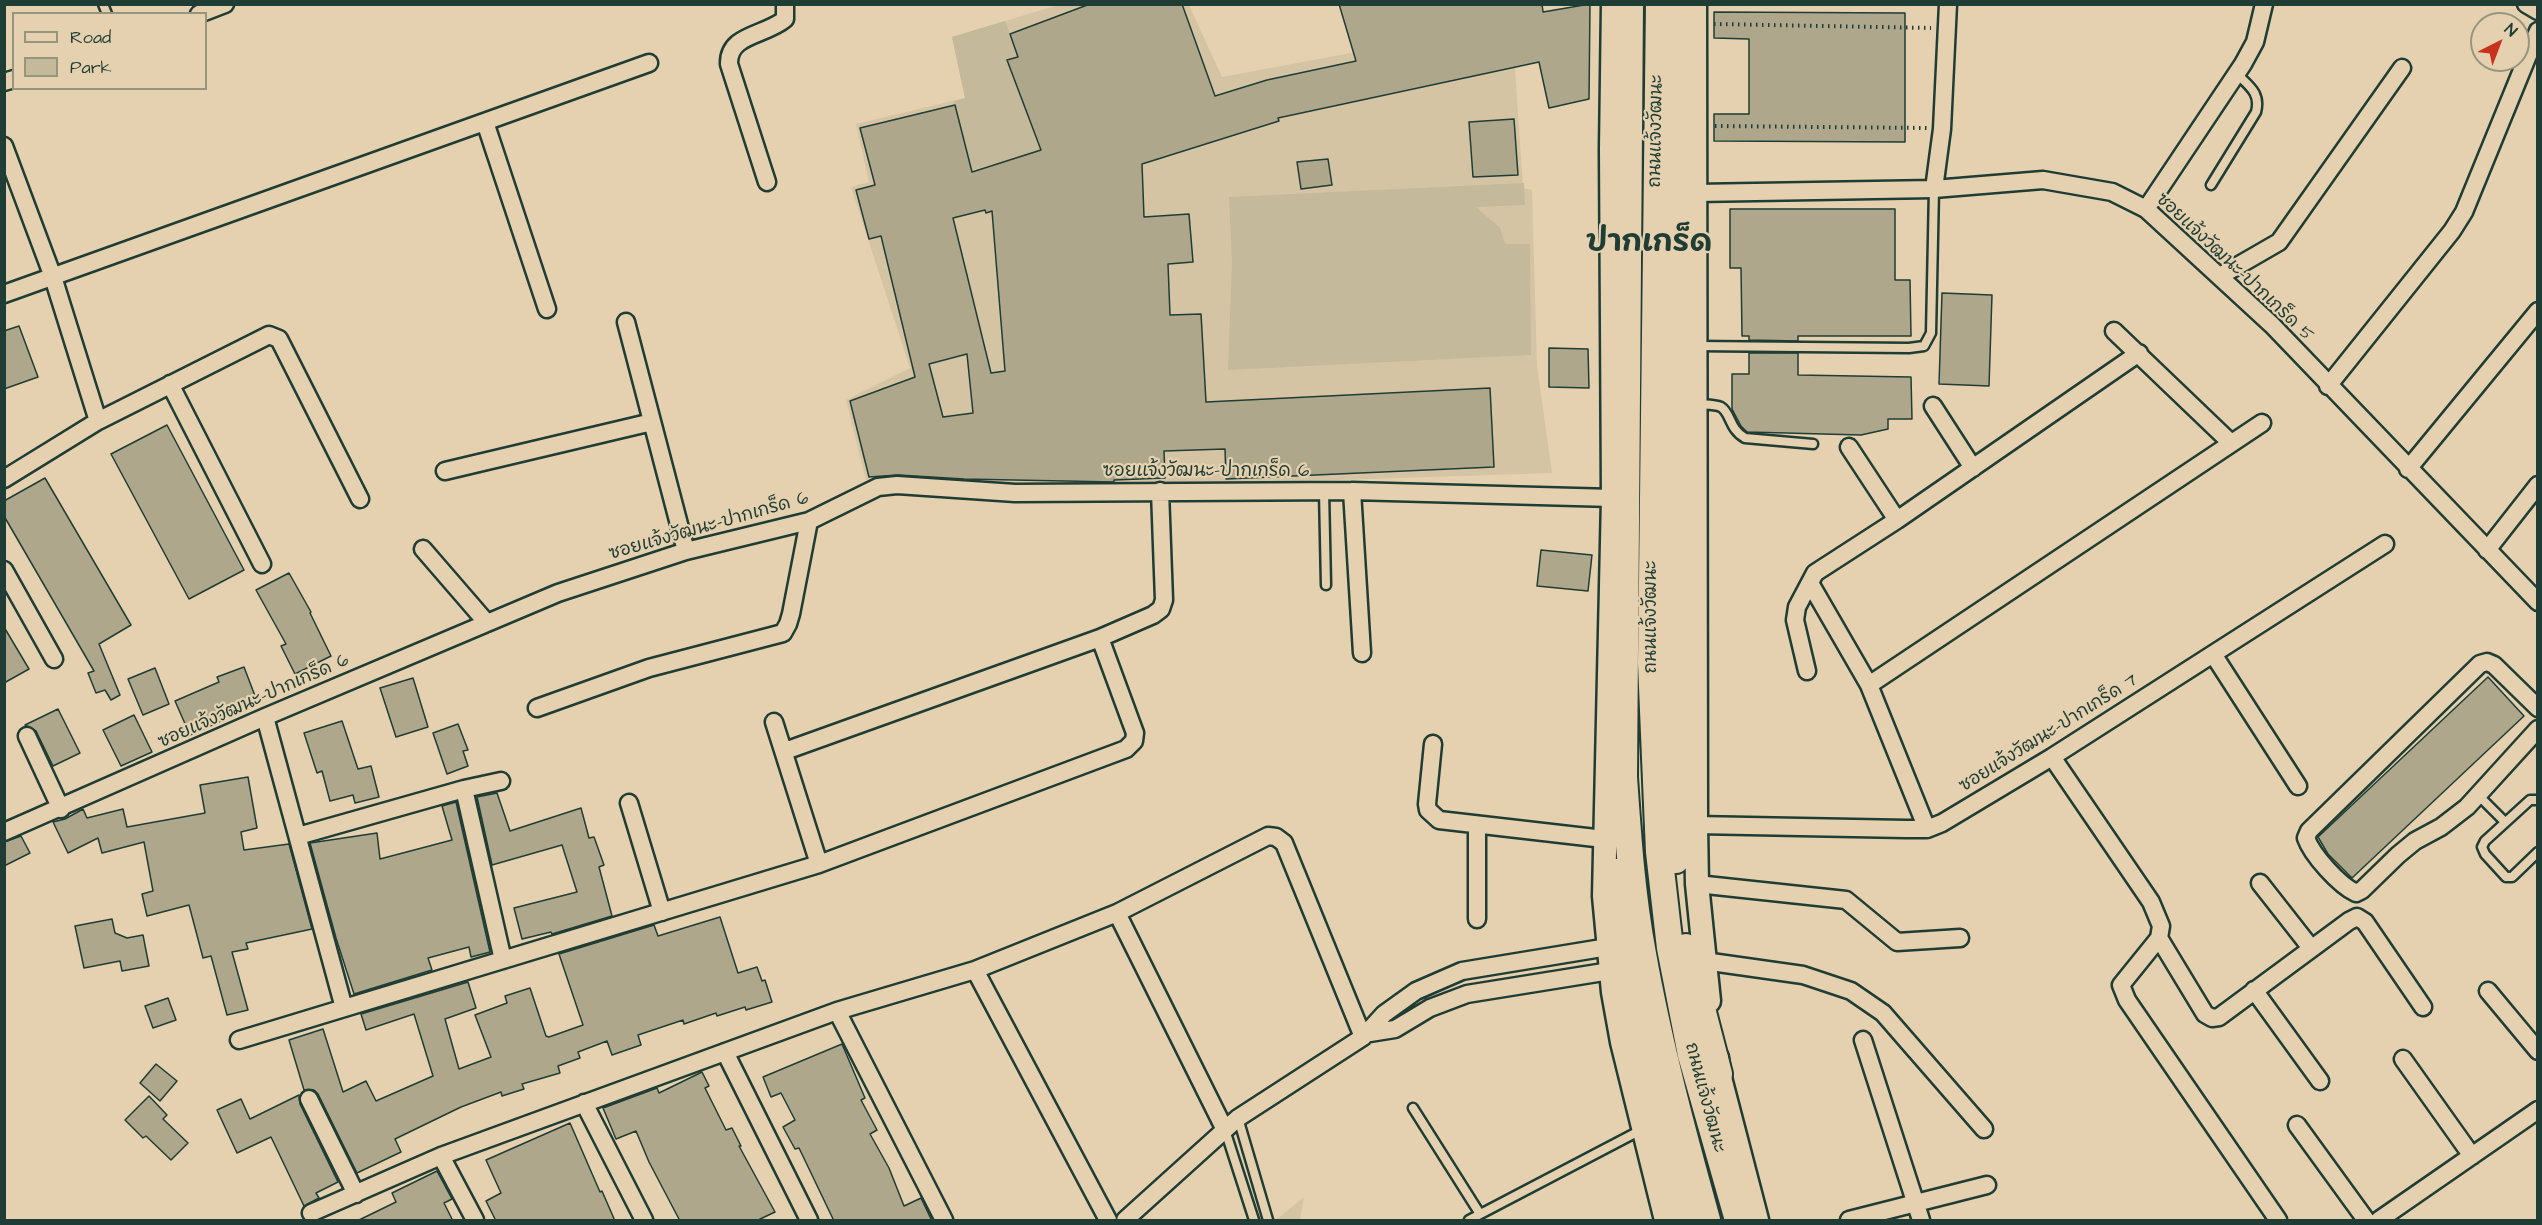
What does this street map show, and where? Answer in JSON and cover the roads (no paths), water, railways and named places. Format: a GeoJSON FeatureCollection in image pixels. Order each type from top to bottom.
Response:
{"type":"FeatureCollection","features":[{"type":"Feature","properties":{"kind":"main road"},"geometry":{"type":"LineString","coordinates":[[1613,4],[1612,498],[1604,896],[1610,971],[1622,1041],[1666,1221]]}},
{"type":"Feature","properties":{"kind":"main road","name":"ถนนแจ้งวัฒนะ"},"geometry":{"type":"LineString","coordinates":[[1630,4],[1624,777],[1630,867],[1642,954],[1666,1064],[1707,1221]]}},
{"type":"Feature","properties":{"kind":"main road","name":"ถนนแจ้งวัฒนะ"},"geometry":{"type":"LineString","coordinates":[[1659,4],[1651,663],[1659,852],[1670,948],[1691,1055],[1738,1221]]}},
{"type":"Feature","properties":{"kind":"main road"},"geometry":{"type":"LineString","coordinates":[[1676,4],[1677,464],[1674,697],[1677,882],[1688,954],[1719,1074]]}},
{"type":"Feature","properties":{"kind":"main road","name":"ถนนแจ้งวัฒนะ"},"geometry":{"type":"LineString","coordinates":[[1695,14],[1697,884],[1704,961],[1719,1074],[1757,1221]]}},
{"type":"Feature","properties":{"kind":"main road"},"geometry":{"type":"LineString","coordinates":[[1624,777],[1617,867],[1618,920],[1626,981],[1686,1221]]}},
{"type":"Feature","properties":{"kind":"street"},"geometry":{"type":"LineString","coordinates":[[204,12],[225,4]]}},
{"type":"Feature","properties":{"kind":"street"},"geometry":{"type":"LineString","coordinates":[[767,182],[729,64],[729,53],[735,44],[775,28],[785,19],[785,4]]}},
{"type":"Feature","properties":{"kind":"street"},"geometry":{"type":"LineString","coordinates":[[1934,189],[1942,129],[1948,4]]}},
{"type":"Feature","properties":{"kind":"street"},"geometry":{"type":"LineString","coordinates":[[2146,209],[2237,74],[2255,42],[2264,4]]}},
{"type":"Feature","properties":{"kind":"street"},"geometry":{"type":"LineString","coordinates":[[2526,4],[2538,11]]}},
{"type":"Feature","properties":{"kind":"street"},"geometry":{"type":"LineString","coordinates":[[2328,386],[2452,231],[2464,212],[2538,31]]}},
{"type":"Feature","properties":{"kind":"street"},"geometry":{"type":"LineString","coordinates":[[4,294],[649,63]]}},
{"type":"Feature","properties":{"kind":"street"},"geometry":{"type":"LineString","coordinates":[[2220,276],[2278,242],[2402,68]]}},
{"type":"Feature","properties":{"kind":"street"},"geometry":{"type":"LineString","coordinates":[[485,122],[547,309]]}},
{"type":"Feature","properties":{"kind":"street"},"geometry":{"type":"LineString","coordinates":[[4,146],[52,277],[98,421]]}},
{"type":"Feature","properties":{"kind":"street","name":"ซอยแจ้งวัฒนะ-ปากเกร็ด 5"},"geometry":{"type":"LineString","coordinates":[[1696,193],[1934,189],[2043,180],[2112,192],[2146,209],[2272,325],[2328,386],[2538,602]]}},
{"type":"Feature","properties":{"kind":"street"},"geometry":{"type":"LineString","coordinates":[[2408,469],[2538,311]]}},
{"type":"Feature","properties":{"kind":"street"},"geometry":{"type":"LineString","coordinates":[[626,322],[687,551]]}},
{"type":"Feature","properties":{"kind":"street"},"geometry":{"type":"LineString","coordinates":[[2114,331],[2231,443]]}},
{"type":"Feature","properties":{"kind":"street"},"geometry":{"type":"LineString","coordinates":[[4,479],[98,421],[269,335],[279,339],[360,499]]}},
{"type":"Feature","properties":{"kind":"street"},"geometry":{"type":"LineString","coordinates":[[1807,671],[1795,620],[1797,607],[1815,573],[1897,520],[2139,353]]}},
{"type":"Feature","properties":{"kind":"street"},"geometry":{"type":"LineString","coordinates":[[170,384],[262,564]]}},
{"type":"Feature","properties":{"kind":"street"},"geometry":{"type":"LineString","coordinates":[[1933,406],[1973,468]]}},
{"type":"Feature","properties":{"kind":"street"},"geometry":{"type":"LineString","coordinates":[[445,471],[652,422]]}},
{"type":"Feature","properties":{"kind":"street"},"geometry":{"type":"LineString","coordinates":[[1869,685],[2262,423]]}},
{"type":"Feature","properties":{"kind":"street"},"geometry":{"type":"LineString","coordinates":[[1849,447],[1897,520]]}},
{"type":"Feature","properties":{"kind":"street","name":"ซอยแจ้งวัฒนะ-ปากเกร็ด 6"},"geometry":{"type":"LineString","coordinates":[[4,832],[61,809],[265,717],[558,593],[687,551],[809,521],[878,487],[897,485],[1015,493],[1352,491],[1612,498]]}},
{"type":"Feature","properties":{"kind":"street"},"geometry":{"type":"LineString","coordinates":[[2487,550],[2538,485]]}},
{"type":"Feature","properties":{"kind":"street"},"geometry":{"type":"LineString","coordinates":[[785,751],[1100,638],[1153,615],[1161,609],[1164,600],[1160,491]]}},
{"type":"Feature","properties":{"kind":"street"},"geometry":{"type":"LineString","coordinates":[[1352,491],[1362,653]]}},
{"type":"Feature","properties":{"kind":"street"},"geometry":{"type":"LineString","coordinates":[[537,708],[649,668],[783,633],[791,614],[809,521]]}},
{"type":"Feature","properties":{"kind":"street","name":"ซอยแจ้งวัฒนะ-ปากเกร็ด 7"},"geometry":{"type":"LineString","coordinates":[[1696,825],[1928,829],[1942,823],[2052,757],[2385,544]]}},
{"type":"Feature","properties":{"kind":"street"},"geometry":{"type":"LineString","coordinates":[[423,549],[487,623]]}},
{"type":"Feature","properties":{"kind":"street"},"geometry":{"type":"LineString","coordinates":[[4,570],[54,659]]}},
{"type":"Feature","properties":{"kind":"street"},"geometry":{"type":"LineString","coordinates":[[1810,583],[1869,685],[1928,829]]}},
{"type":"Feature","properties":{"kind":"street"},"geometry":{"type":"LineString","coordinates":[[239,1040],[819,864],[1126,749],[1134,741],[1135,734],[1100,638]]}},
{"type":"Feature","properties":{"kind":"street"},"geometry":{"type":"LineString","coordinates":[[2213,654],[2298,786]]}},
{"type":"Feature","properties":{"kind":"street"},"geometry":{"type":"LineString","coordinates":[[2538,708],[2494,665],[2487,662],[2480,664],[2309,831],[2306,838],[2309,847],[2346,888],[2356,892],[2362,890],[2415,841],[2441,828],[2467,807],[2538,729]]}},
{"type":"Feature","properties":{"kind":"street"},"geometry":{"type":"LineString","coordinates":[[265,717],[344,1008]]}},
{"type":"Feature","properties":{"kind":"street"},"geometry":{"type":"LineString","coordinates":[[774,722],[819,864]]}},
{"type":"Feature","properties":{"kind":"street"},"geometry":{"type":"LineString","coordinates":[[27,736],[61,809]]}},
{"type":"Feature","properties":{"kind":"street"},"geometry":{"type":"LineString","coordinates":[[1433,744],[1428,810],[1439,820],[1604,839]]}},
{"type":"Feature","properties":{"kind":"street"},"geometry":{"type":"LineString","coordinates":[[2052,757],[2151,902],[2162,926],[2159,938],[2121,984],[2127,1000],[2278,1221]]}},
{"type":"Feature","properties":{"kind":"street"},"geometry":{"type":"LineString","coordinates":[[298,836],[464,789],[501,781]]}},
{"type":"Feature","properties":{"kind":"street"},"geometry":{"type":"LineString","coordinates":[[464,789],[503,960]]}},
{"type":"Feature","properties":{"kind":"street"},"geometry":{"type":"LineString","coordinates":[[629,803],[662,912]]}},
{"type":"Feature","properties":{"kind":"street"},"geometry":{"type":"LineString","coordinates":[[1477,825],[1477,919]]}},
{"type":"Feature","properties":{"kind":"street"},"geometry":{"type":"LineString","coordinates":[[311,1214],[441,1156],[584,1103],[837,1011],[975,970],[1117,913],[1268,836],[1276,837],[1284,843],[1366,1035]]}},
{"type":"Feature","properties":{"kind":"street"},"geometry":{"type":"LineString","coordinates":[[2260,883],[2311,948]]}},
{"type":"Feature","properties":{"kind":"street"},"geometry":{"type":"LineString","coordinates":[[1697,884],[1846,900],[1897,942],[1960,938]]}},
{"type":"Feature","properties":{"kind":"street"},"geometry":{"type":"LineString","coordinates":[[1117,913],[1225,1130]]}},
{"type":"Feature","properties":{"kind":"street"},"geometry":{"type":"LineString","coordinates":[[2159,938],[2205,1014],[2212,1018],[2219,1017],[2311,948],[2357,917],[2365,922],[2423,1007]]}},
{"type":"Feature","properties":{"kind":"street"},"geometry":{"type":"LineString","coordinates":[[1125,1221],[1238,1118],[1366,1035],[1384,1014],[1416,991],[1462,970],[1608,947]]}},
{"type":"Feature","properties":{"kind":"street"},"geometry":{"type":"LineString","coordinates":[[1704,961],[1803,975],[1851,991],[1883,1013],[1984,1129]]}},
{"type":"Feature","properties":{"kind":"street"},"geometry":{"type":"LineString","coordinates":[[975,970],[1108,1221]]}},
{"type":"Feature","properties":{"kind":"street"},"geometry":{"type":"LineString","coordinates":[[1366,1035],[1395,1029],[1430,1008],[1467,994],[1610,971]]}},
{"type":"Feature","properties":{"kind":"street"},"geometry":{"type":"LineString","coordinates":[[2254,990],[2320,1081]]}},
{"type":"Feature","properties":{"kind":"street"},"geometry":{"type":"LineString","coordinates":[[2488,991],[2538,1051]]}},
{"type":"Feature","properties":{"kind":"street"},"geometry":{"type":"LineString","coordinates":[[837,1011],[944,1221]]}},
{"type":"Feature","properties":{"kind":"street"},"geometry":{"type":"LineString","coordinates":[[1863,1040],[1921,1221]]}},
{"type":"Feature","properties":{"kind":"street"},"geometry":{"type":"LineString","coordinates":[[725,1052],[809,1221]]}},
{"type":"Feature","properties":{"kind":"street"},"geometry":{"type":"LineString","coordinates":[[2403,1059],[2472,1156]]}},
{"type":"Feature","properties":{"kind":"street"},"geometry":{"type":"LineString","coordinates":[[309,1099],[356,1194]]}},
{"type":"Feature","properties":{"kind":"street"},"geometry":{"type":"LineString","coordinates":[[584,1103],[644,1221]]}},
{"type":"Feature","properties":{"kind":"street"},"geometry":{"type":"LineString","coordinates":[[2379,1221],[2397,1216],[2472,1156],[2538,1110]]}},
{"type":"Feature","properties":{"kind":"street"},"geometry":{"type":"LineString","coordinates":[[2297,1125],[2366,1221]]}},
{"type":"Feature","properties":{"kind":"street"},"geometry":{"type":"LineString","coordinates":[[441,1156],[475,1221]]}},
{"type":"Feature","properties":{"kind":"street"},"geometry":{"type":"LineString","coordinates":[[1849,1221],[1987,1185]]}},
{"type":"Feature","properties":{"kind":"lane"},"geometry":{"type":"LineString","coordinates":[[2211,185],[2256,112],[2259,102],[2255,92],[2237,74]]}},
{"type":"Feature","properties":{"kind":"lane"},"geometry":{"type":"LineString","coordinates":[[1696,346],[1909,348],[1924,346],[1931,333],[1934,189]]}},
{"type":"Feature","properties":{"kind":"lane"},"geometry":{"type":"LineString","coordinates":[[1696,404],[1719,406],[1725,411],[1736,432],[1745,438],[1813,444]]}},
{"type":"Feature","properties":{"kind":"lane"},"geometry":{"type":"LineString","coordinates":[[1324,491],[1326,585]]}},
{"type":"Feature","properties":{"kind":"lane"},"geometry":{"type":"LineString","coordinates":[[2478,795],[2505,822]]}},
{"type":"Feature","properties":{"kind":"lane"},"geometry":{"type":"LineString","coordinates":[[2538,800],[2530,800],[2485,841],[2482,847],[2485,854],[2503,874],[2512,877],[2538,852]]}},
{"type":"Feature","properties":{"kind":"lane"},"geometry":{"type":"LineString","coordinates":[[1413,1108],[1480,1214]]}},
{"type":"Feature","properties":{"kind":"lane"},"geometry":{"type":"LineString","coordinates":[[1238,1118],[1268,1221]]}},
{"type":"Feature","properties":{"kind":"lane"},"geometry":{"type":"LineString","coordinates":[[1225,1130],[1254,1221]]}},
{"type":"Feature","properties":{"kind":"lane"},"geometry":{"type":"LineString","coordinates":[[1469,1221],[1642,1130]]}},
{"type":"Feature","properties":{"kind":"district","name":"ปากเกร็ด"},"geometry":{"type":"Point","coordinates":[1649,245]}}]}
